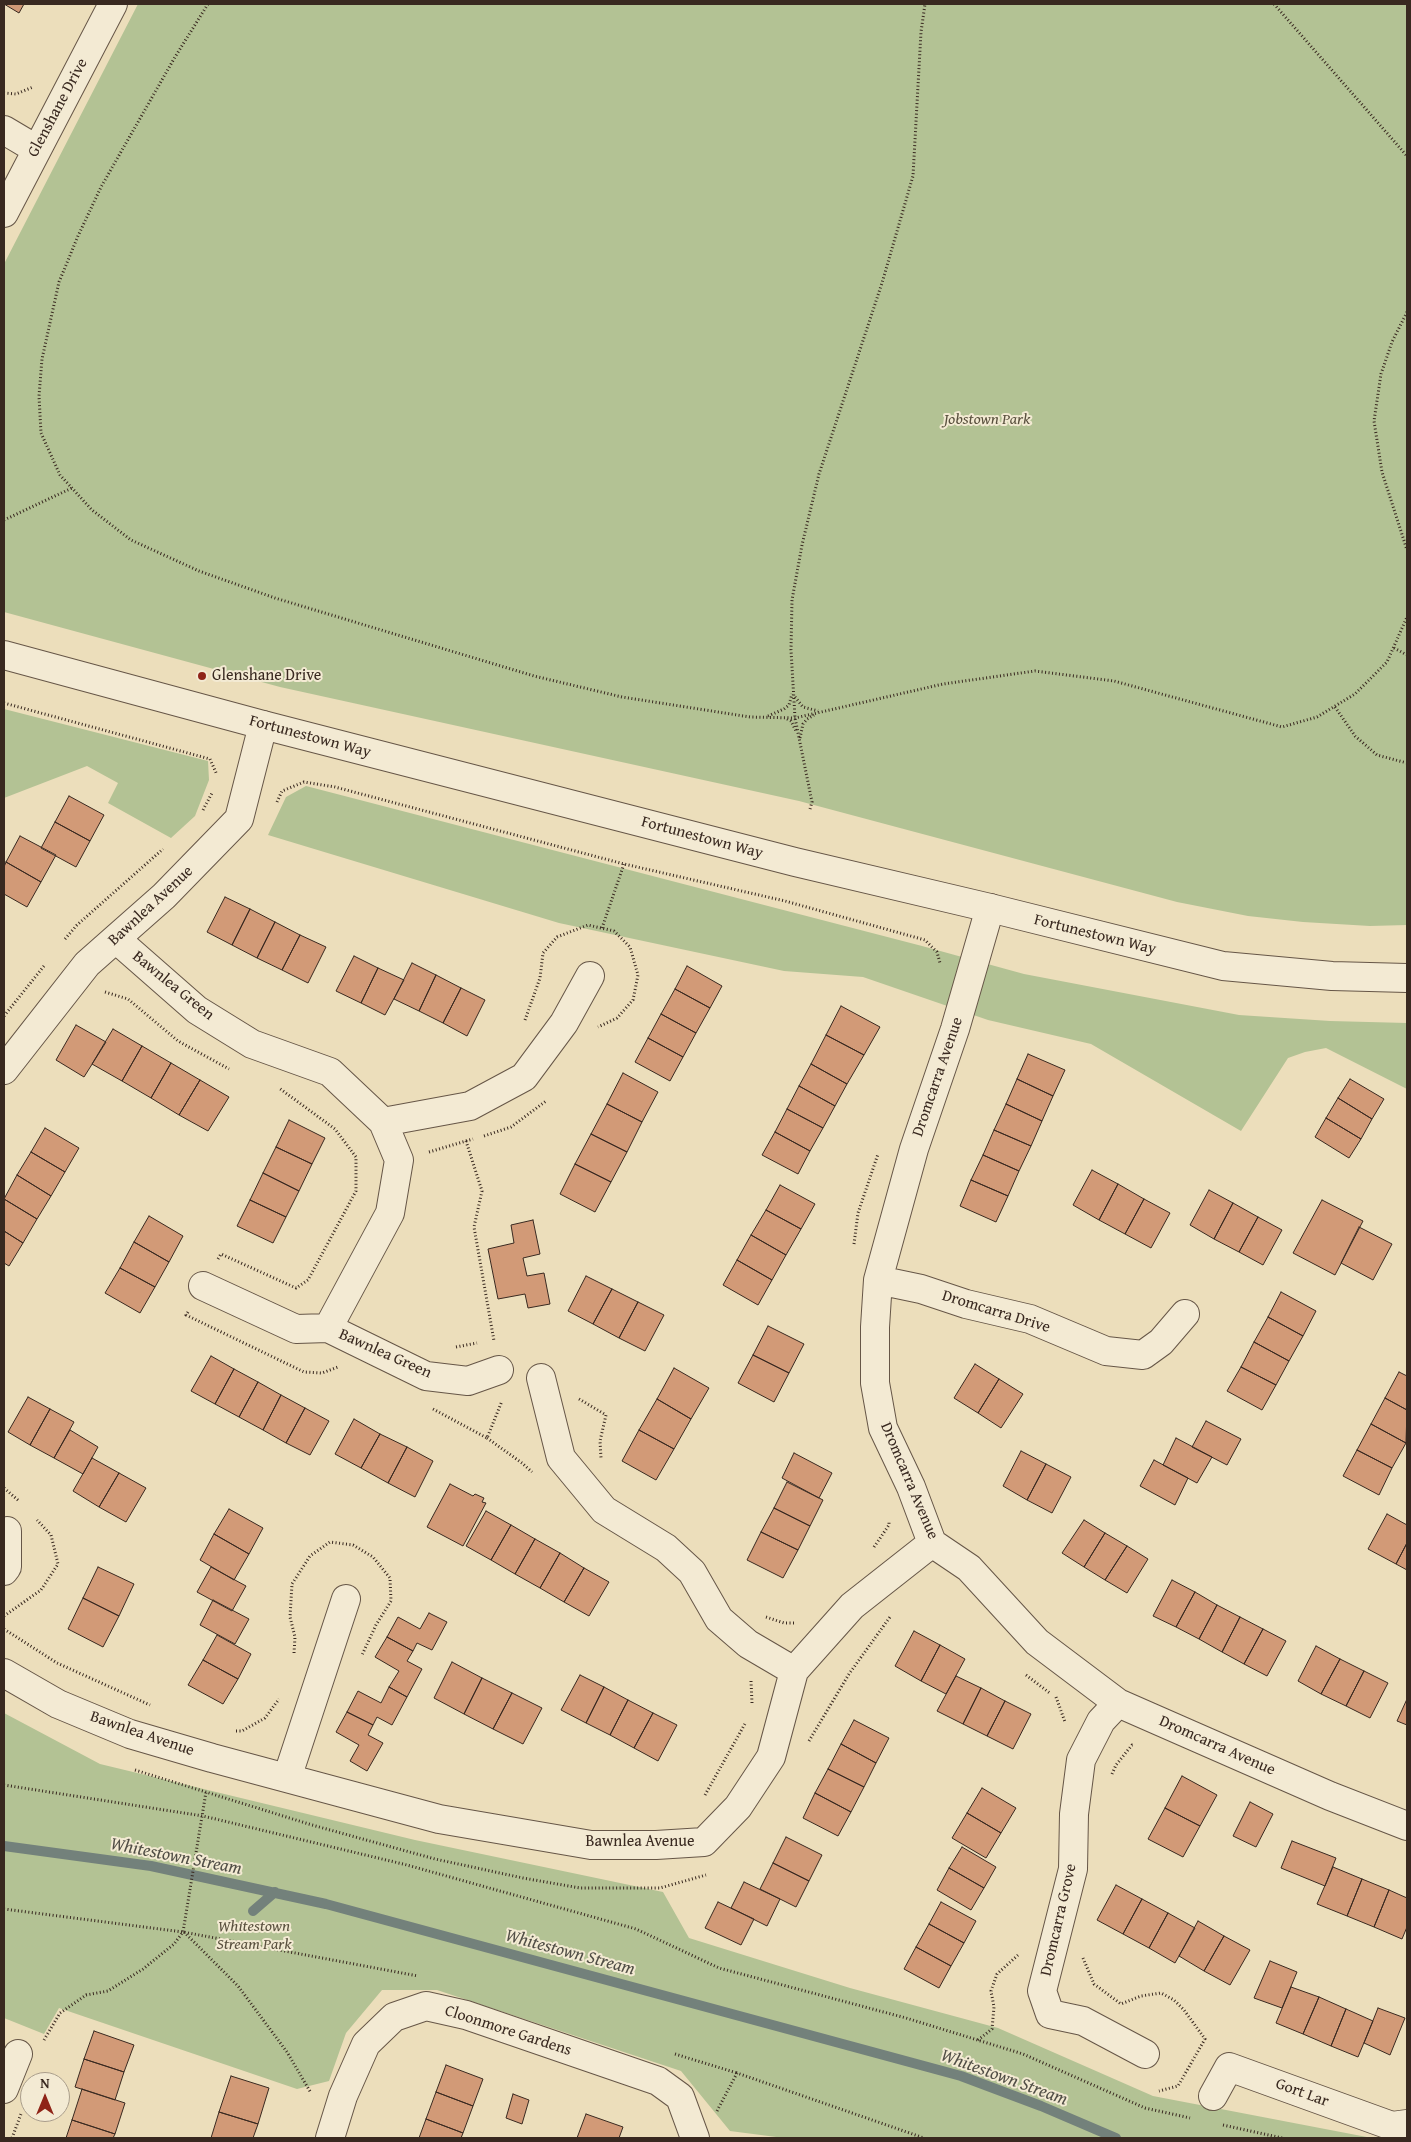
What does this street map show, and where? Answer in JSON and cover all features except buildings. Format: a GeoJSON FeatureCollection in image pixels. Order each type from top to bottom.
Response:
{"type":"FeatureCollection","features":[{"type":"Feature","properties":{"kind":"street","name":"Glenshane Drive"},"geometry":{"type":"LineString","coordinates":[[4,213],[113,4]]}},
{"type":"Feature","properties":{"kind":"street"},"geometry":{"type":"LineString","coordinates":[[4,130],[36,149]]}},
{"type":"Feature","properties":{"kind":"street","name":"Fortunestown Way"},"geometry":{"type":"LineString","coordinates":[[4,655],[262,725],[795,862],[1223,966],[1332,976],[1407,978]]}},
{"type":"Feature","properties":{"kind":"street","name":"Bawnlea Avenue"},"geometry":{"type":"LineString","coordinates":[[4,1070],[87,964],[164,896],[239,820],[262,725]]}},
{"type":"Feature","properties":{"kind":"street","name":"Dromcarra Avenue"},"geometry":{"type":"LineString","coordinates":[[990,908],[955,1029],[914,1149],[878,1280],[875,1327],[875,1383],[883,1428],[911,1487],[932,1543],[969,1568],[1037,1642],[1118,1703],[1330,1796],[1407,1826]]}},
{"type":"Feature","properties":{"kind":"street","name":"Bawnlea Green"},"geometry":{"type":"LineString","coordinates":[[116,939],[197,1010],[252,1044],[330,1072],[383,1122],[399,1160],[390,1213],[328,1328]]}},
{"type":"Feature","properties":{"kind":"street"},"geometry":{"type":"LineString","coordinates":[[383,1122],[470,1106],[524,1077],[564,1022],[590,976]]}},
{"type":"Feature","properties":{"kind":"street","name":"Dromcarra Drive"},"geometry":{"type":"LineString","coordinates":[[878,1280],[921,1289],[966,1304],[1030,1319],[1106,1351],[1143,1355],[1161,1342],[1185,1314]]}},
{"type":"Feature","properties":{"kind":"street","name":"Bawnlea Green"},"geometry":{"type":"LineString","coordinates":[[202,1286],[296,1329],[328,1328],[426,1376],[468,1381],[500,1370]]}},
{"type":"Feature","properties":{"kind":"street"},"geometry":{"type":"LineString","coordinates":[[541,1378],[562,1458],[604,1510],[666,1548],[692,1572],[719,1619],[748,1644],[794,1671]]}},
{"type":"Feature","properties":{"kind":"street"},"geometry":{"type":"LineString","coordinates":[[4,1571],[7,1567],[7,1531]]}},
{"type":"Feature","properties":{"kind":"street","name":"Bawnlea Avenue"},"geometry":{"type":"LineString","coordinates":[[4,1673],[58,1704],[130,1734],[439,1819],[591,1845],[656,1845],[704,1842],[738,1807],[771,1757],[794,1671],[852,1606],[932,1543]]}},
{"type":"Feature","properties":{"kind":"street"},"geometry":{"type":"LineString","coordinates":[[287,1778],[346,1599]]}},
{"type":"Feature","properties":{"kind":"street","name":"Dromcarra Grove"},"geometry":{"type":"LineString","coordinates":[[1118,1703],[1101,1721],[1081,1760],[1074,1814],[1073,1869],[1042,1991],[1050,2014],[1083,2021],[1145,2054]]}},
{"type":"Feature","properties":{"kind":"street","name":"Cloonmore Gardens"},"geometry":{"type":"LineString","coordinates":[[330,2138],[343,2096],[366,2044],[394,2017],[426,2006],[466,2015],[658,2081],[680,2097],[695,2138]]}},
{"type":"Feature","properties":{"kind":"street"},"geometry":{"type":"LineString","coordinates":[[4,2089],[18,2054]]}},
{"type":"Feature","properties":{"kind":"street","name":"Gort Lar"},"geometry":{"type":"LineString","coordinates":[[1214,2096],[1229,2067],[1392,2126],[1407,2124]]}},
{"type":"Feature","properties":{"kind":"path"},"geometry":{"type":"LineString","coordinates":[[208,4],[175,57],[101,187],[78,236],[59,282],[42,359],[39,396],[41,433],[60,475],[92,510],[131,540],[199,571],[275,598],[534,676],[622,698],[707,712],[764,718],[795,718],[943,684],[1035,671],[1114,681],[1282,727],[1317,717],[1355,694],[1387,662],[1407,617]]}},
{"type":"Feature","properties":{"kind":"path"},"geometry":{"type":"LineString","coordinates":[[810,809],[812,802],[795,718],[790,650],[792,600],[802,545],[819,474],[882,283],[913,176],[921,32],[925,4]]}},
{"type":"Feature","properties":{"kind":"path"},"geometry":{"type":"LineString","coordinates":[[1274,4],[1407,156]]}},
{"type":"Feature","properties":{"kind":"path"},"geometry":{"type":"LineString","coordinates":[[1407,312],[1392,342],[1380,374],[1374,421],[1382,472],[1407,550]]}},
{"type":"Feature","properties":{"kind":"path"},"geometry":{"type":"LineString","coordinates":[[4,520],[72,488]]}},
{"type":"Feature","properties":{"kind":"path"},"geometry":{"type":"LineString","coordinates":[[1394,648],[1407,655]]}},
{"type":"Feature","properties":{"kind":"path"},"geometry":{"type":"LineString","coordinates":[[764,718],[777,714],[789,705],[793,688]]}},
{"type":"Feature","properties":{"kind":"path"},"geometry":{"type":"LineString","coordinates":[[793,688],[798,704],[809,710],[821,712]]}},
{"type":"Feature","properties":{"kind":"path"},"geometry":{"type":"LineString","coordinates":[[4,702],[210,759],[217,776],[215,782]]}},
{"type":"Feature","properties":{"kind":"path"},"geometry":{"type":"LineString","coordinates":[[1335,707],[1355,736],[1377,755],[1407,763]]}},
{"type":"Feature","properties":{"kind":"path"},"geometry":{"type":"LineString","coordinates":[[800,744],[805,722],[821,712]]}},
{"type":"Feature","properties":{"kind":"path"},"geometry":{"type":"LineString","coordinates":[[781,718],[789,720],[794,726],[800,744]]}},
{"type":"Feature","properties":{"kind":"path"},"geometry":{"type":"LineString","coordinates":[[275,807],[282,791],[304,782],[335,787],[624,864],[785,901],[925,940],[937,952],[941,962],[939,972]]}},
{"type":"Feature","properties":{"kind":"path"},"geometry":{"type":"LineString","coordinates":[[198,818],[213,789]]}},
{"type":"Feature","properties":{"kind":"path"},"geometry":{"type":"LineString","coordinates":[[60,946],[77,924],[164,849]]}},
{"type":"Feature","properties":{"kind":"path"},"geometry":{"type":"LineString","coordinates":[[602,928],[624,864]]}},
{"type":"Feature","properties":{"kind":"path"},"geometry":{"type":"LineString","coordinates":[[525,1021],[540,978],[543,953],[557,936],[588,925],[614,931],[630,947],[638,975],[633,1000],[617,1018],[596,1028]]}},
{"type":"Feature","properties":{"kind":"path"},"geometry":{"type":"LineString","coordinates":[[4,1016],[48,960]]}},
{"type":"Feature","properties":{"kind":"path"},"geometry":{"type":"LineString","coordinates":[[100,994],[107,991],[128,999],[178,1040],[232,1070]]}},
{"type":"Feature","properties":{"kind":"path"},"geometry":{"type":"LineString","coordinates":[[271,1085],[278,1087],[335,1129],[356,1157],[356,1191],[308,1280],[296,1288],[221,1254],[186,1315],[304,1372],[322,1373],[344,1366]]}},
{"type":"Feature","properties":{"kind":"path"},"geometry":{"type":"LineString","coordinates":[[422,1154],[510,1127],[544,1104],[550,1096]]}},
{"type":"Feature","properties":{"kind":"path"},"geometry":{"type":"LineString","coordinates":[[466,1141],[482,1191],[474,1227],[505,1395],[487,1438]]}},
{"type":"Feature","properties":{"kind":"path"},"geometry":{"type":"LineString","coordinates":[[853,1249],[858,1213],[881,1148]]}},
{"type":"Feature","properties":{"kind":"path"},"geometry":{"type":"LineString","coordinates":[[456,1347],[494,1340]]}},
{"type":"Feature","properties":{"kind":"path"},"geometry":{"type":"LineString","coordinates":[[541,1378],[606,1415],[600,1441],[601,1465]]}},
{"type":"Feature","properties":{"kind":"path"},"geometry":{"type":"LineString","coordinates":[[427,1406],[487,1438],[522,1462],[534,1474]]}},
{"type":"Feature","properties":{"kind":"path"},"geometry":{"type":"LineString","coordinates":[[869,1552],[889,1525],[889,1517]]}},
{"type":"Feature","properties":{"kind":"path"},"geometry":{"type":"LineString","coordinates":[[294,1654],[295,1637],[290,1617],[292,1584],[310,1556],[330,1542],[353,1545],[373,1557],[390,1578],[392,1601],[376,1625],[360,1659]]}},
{"type":"Feature","properties":{"kind":"path"},"geometry":{"type":"LineString","coordinates":[[806,1746],[849,1674],[894,1612]]}},
{"type":"Feature","properties":{"kind":"path"},"geometry":{"type":"LineString","coordinates":[[763,1616],[784,1623],[797,1623],[802,1619]]}},
{"type":"Feature","properties":{"kind":"path"},"geometry":{"type":"LineString","coordinates":[[4,1630],[57,1663],[121,1694],[156,1708]]}},
{"type":"Feature","properties":{"kind":"path"},"geometry":{"type":"LineString","coordinates":[[1025,1673],[1031,1681],[1058,1698],[1066,1724]]}},
{"type":"Feature","properties":{"kind":"path"},"geometry":{"type":"LineString","coordinates":[[745,1676],[751,1681],[753,1711]]}},
{"type":"Feature","properties":{"kind":"path"},"geometry":{"type":"LineString","coordinates":[[44,2041],[60,2013],[86,1995],[108,1991],[144,1969],[174,1944],[183,1932],[216,1732],[242,1731],[266,1718],[282,1695]]}},
{"type":"Feature","properties":{"kind":"path"},"geometry":{"type":"LineString","coordinates":[[702,1798],[748,1719]]}},
{"type":"Feature","properties":{"kind":"path"},"geometry":{"type":"LineString","coordinates":[[1111,1778],[1116,1765],[1132,1745],[1140,1744]]}},
{"type":"Feature","properties":{"kind":"path"},"geometry":{"type":"LineString","coordinates":[[129,1767],[147,1775],[206,1793],[435,1859],[580,1888],[660,1888],[715,1872]]}},
{"type":"Feature","properties":{"kind":"path"},"geometry":{"type":"LineString","coordinates":[[4,1785],[203,1816],[408,1865],[636,1929],[719,1968],[906,2018],[1023,2054],[1145,2108],[1200,2120]]}},
{"type":"Feature","properties":{"kind":"path"},"geometry":{"type":"LineString","coordinates":[[4,1909],[183,1932],[238,1986],[287,2052],[313,2096]]}},
{"type":"Feature","properties":{"kind":"path"},"geometry":{"type":"LineString","coordinates":[[1082,1950],[1083,1958],[1094,1984],[1121,2004],[1141,1996],[1161,1993],[1174,2000],[1184,2010],[1205,2039],[1178,2086],[1159,2091]]}},
{"type":"Feature","properties":{"kind":"path"},"geometry":{"type":"LineString","coordinates":[[978,2040],[992,2029],[994,2007],[991,1991],[997,1974],[1020,1953]]}},
{"type":"Feature","properties":{"kind":"path"},"geometry":{"type":"LineString","coordinates":[[716,2114],[737,2073],[924,2138]]}},
{"type":"Feature","properties":{"kind":"path"},"geometry":{"type":"LineString","coordinates":[[1218,2124],[1282,2138]]}},
{"type":"Feature","properties":{"kind":"green space","name":"Jobstown Park"},"geometry":{"type":"Polygon","coordinates":[[[138,4],[1407,4],[1407,925],[1370,926],[1303,922],[1248,916],[1177,902],[799,801],[280,687],[4,612],[4,264],[138,4]]]}},
{"type":"Feature","properties":{"kind":"green space"},"geometry":{"type":"Polygon","coordinates":[[[4,709],[208,761],[209,780],[195,816],[171,838],[108,803],[118,783],[87,766],[4,798],[4,709]]]}},
{"type":"Feature","properties":{"kind":"green space"},"geometry":{"type":"Polygon","coordinates":[[[306,786],[1024,974],[1239,1015],[1330,1021],[1407,1023],[1407,1089],[1326,1048],[1305,1052],[1288,1058],[1241,1131],[1091,1044],[988,1020],[863,977],[784,971],[559,923],[268,835],[286,797],[306,786]]]}},
{"type":"Feature","properties":{"kind":"green space","name":"Whitestown Stream Park"},"geometry":{"type":"Polygon","coordinates":[[[4,1713],[100,1764],[415,1840],[663,1892],[689,1938],[850,1988],[998,2028],[1153,2096],[1372,2138],[784,2138],[730,2131],[681,2071],[437,1990],[382,1990],[346,2033],[329,2081],[297,2089],[59,2008],[44,2034],[4,2018],[4,1713]]]}},
{"type":"Feature","properties":{"kind":"waterway","name":"Whitestown Stream"},"geometry":{"type":"LineString","coordinates":[[4,1846],[151,1866],[326,1904],[961,2076],[1041,2106],[1116,2138]]}},
{"type":"Feature","properties":{"kind":"waterway"},"geometry":{"type":"LineString","coordinates":[[253,1911],[275,1892]]}},
{"type":"Feature","properties":{"kind":"place","name":"Glenshane Drive"},"geometry":{"type":"Point","coordinates":[202,676]}}]}
